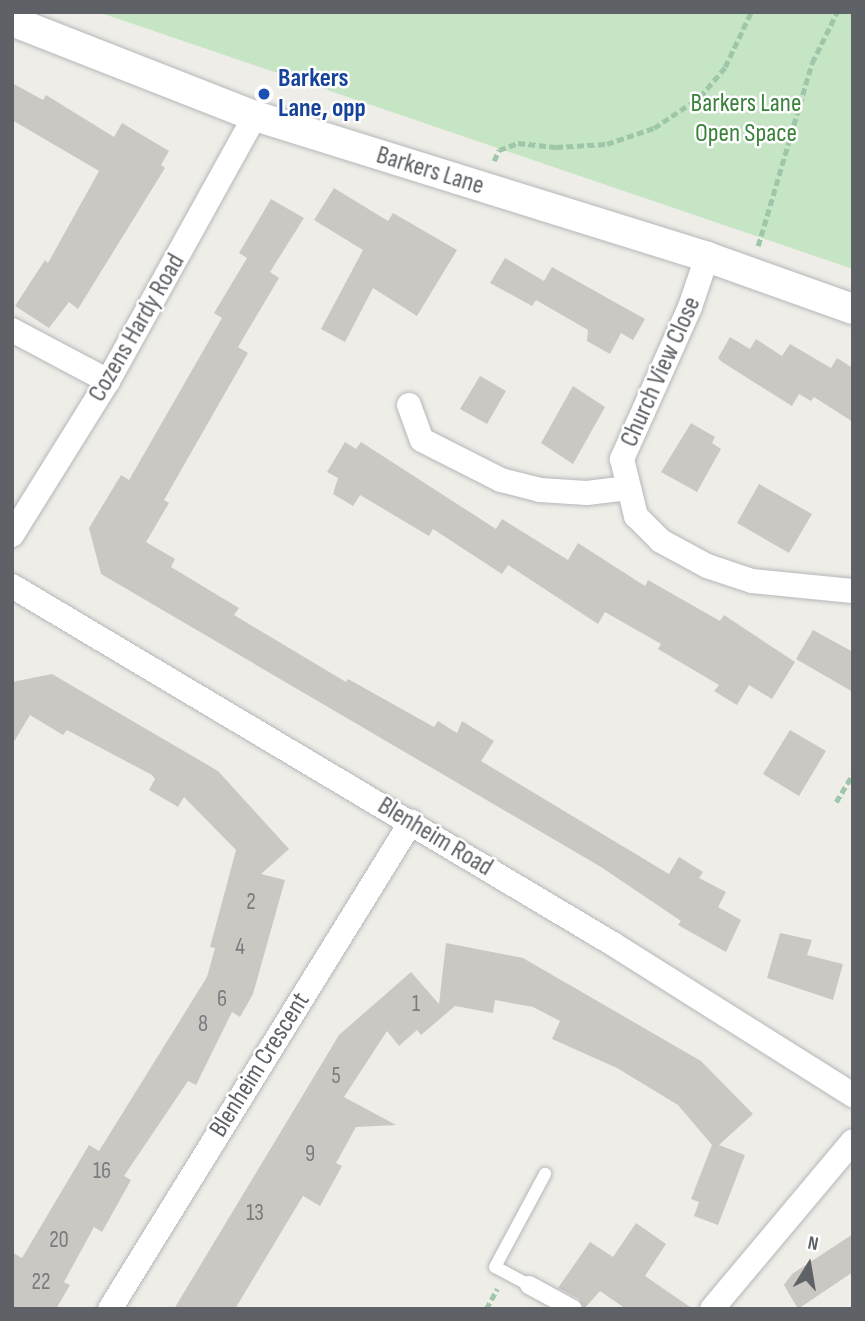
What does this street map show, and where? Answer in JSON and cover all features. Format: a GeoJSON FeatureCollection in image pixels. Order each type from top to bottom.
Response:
{"type":"FeatureCollection","features":[{"type":"Feature","properties":{"kind":"street","name":"Barkers Lane"},"geometry":{"type":"LineString","coordinates":[[12,21],[255,116],[707,257],[853,309]]}},
{"type":"Feature","properties":{"kind":"street","name":"Cozens Hardy Road"},"geometry":{"type":"LineString","coordinates":[[12,535],[108,381],[255,116]]}},
{"type":"Feature","properties":{"kind":"street","name":"Church View Close"},"geometry":{"type":"LineString","coordinates":[[707,257],[690,307],[628,439],[622,459],[626,488],[636,516],[661,541],[706,566],[752,581],[853,591]]}},
{"type":"Feature","properties":{"kind":"street"},"geometry":{"type":"LineString","coordinates":[[12,330],[108,381]]}},
{"type":"Feature","properties":{"kind":"street","name":"Church View Close"},"geometry":{"type":"LineString","coordinates":[[409,405],[422,440],[501,480],[540,490],[587,492],[626,488]]}},
{"type":"Feature","properties":{"kind":"street","name":"Blenheim Road"},"geometry":{"type":"LineString","coordinates":[[12,586],[411,822],[853,1095]]}},
{"type":"Feature","properties":{"kind":"street","name":"Blenheim Crescent"},"geometry":{"type":"LineString","coordinates":[[110,1309],[411,822]]}},
{"type":"Feature","properties":{"kind":"street"},"geometry":{"type":"LineString","coordinates":[[712,1309],[853,1141]]}},
{"type":"Feature","properties":{"kind":"street"},"geometry":{"type":"LineString","coordinates":[[529,1285],[573,1309]]}},
{"type":"Feature","properties":{"kind":"lane"},"geometry":{"type":"LineString","coordinates":[[529,1285],[495,1267],[545,1174]]}},
{"type":"Feature","properties":{"kind":"path"},"geometry":{"type":"LineString","coordinates":[[486,189],[499,150],[518,143],[556,147],[607,144],[654,128],[700,97],[725,67],[751,12]]}},
{"type":"Feature","properties":{"kind":"path"},"geometry":{"type":"LineString","coordinates":[[750,272],[812,63],[837,12]]}},
{"type":"Feature","properties":{"kind":"path"},"geometry":{"type":"LineString","coordinates":[[836,802],[853,774]]}},
{"type":"Feature","properties":{"kind":"green space","name":"Barkers Lane Open Space"},"geometry":{"type":"Polygon","coordinates":[[[98,12],[853,12],[853,269],[98,12]]]}},
{"type":"Feature","properties":{"kind":"building"},"geometry":{"type":"Polygon","coordinates":[[[12,83],[43,100],[46,95],[114,137],[122,123],[169,151],[161,165],[165,168],[78,309],[69,302],[49,328],[15,306],[45,260],[48,263],[99,171],[12,120],[12,83]]]}},
{"type":"Feature","properties":{"kind":"building"},"geometry":{"type":"Polygon","coordinates":[[[334,188],[388,221],[393,213],[457,250],[417,316],[373,288],[345,342],[321,329],[363,250],[314,220],[334,188]]]}},
{"type":"Feature","properties":{"kind":"building"},"geometry":{"type":"Polygon","coordinates":[[[271,199],[304,218],[270,272],[279,278],[238,347],[248,353],[164,500],[169,503],[146,542],[175,559],[171,567],[239,608],[234,615],[346,682],[348,679],[434,727],[438,721],[457,733],[462,721],[494,741],[481,761],[669,874],[679,857],[703,872],[699,878],[726,892],[718,907],[741,920],[726,952],[678,925],[681,921],[601,867],[101,574],[89,528],[121,475],[129,480],[222,318],[214,313],[247,258],[239,253],[271,199]]]}},
{"type":"Feature","properties":{"kind":"building"},"geometry":{"type":"Polygon","coordinates":[[[505,258],[544,281],[552,267],[645,319],[633,340],[621,333],[610,354],[587,341],[588,330],[536,300],[532,306],[490,283],[505,258]]]}},
{"type":"Feature","properties":{"kind":"building"},"geometry":{"type":"Polygon","coordinates":[[[730,337],[750,349],[756,339],[782,356],[790,344],[831,368],[837,358],[853,368],[853,422],[814,397],[811,401],[799,394],[792,406],[722,362],[718,358],[730,337]]]}},
{"type":"Feature","properties":{"kind":"building"},"geometry":{"type":"Polygon","coordinates":[[[480,376],[506,391],[487,424],[460,409],[480,376]]]}},
{"type":"Feature","properties":{"kind":"building"},"geometry":{"type":"Polygon","coordinates":[[[573,386],[605,407],[573,464],[541,443],[573,386]]]}},
{"type":"Feature","properties":{"kind":"building"},"geometry":{"type":"Polygon","coordinates":[[[691,423],[715,437],[712,443],[721,449],[697,492],[661,472],[691,423]]]}},
{"type":"Feature","properties":{"kind":"building"},"geometry":{"type":"Polygon","coordinates":[[[345,442],[356,449],[361,442],[496,529],[502,519],[568,560],[578,543],[645,586],[648,580],[720,621],[724,615],[795,662],[772,699],[749,685],[737,705],[714,691],[719,685],[658,649],[661,644],[605,612],[598,624],[508,565],[502,574],[433,529],[429,536],[360,495],[353,506],[333,494],[338,478],[327,472],[345,442]]]}},
{"type":"Feature","properties":{"kind":"building"},"geometry":{"type":"Polygon","coordinates":[[[759,484],[812,514],[789,553],[737,523],[759,484]]]}},
{"type":"Feature","properties":{"kind":"building"},"geometry":{"type":"Polygon","coordinates":[[[813,630],[853,652],[853,692],[796,659],[813,630]]]}},
{"type":"Feature","properties":{"kind":"building"},"geometry":{"type":"Polygon","coordinates":[[[52,674],[218,771],[289,849],[261,874],[285,880],[253,994],[240,1017],[232,1012],[196,1085],[188,1081],[124,1176],[131,1180],[102,1232],[94,1227],[64,1282],[70,1285],[56,1309],[12,1309],[12,1252],[22,1258],[89,1145],[99,1151],[207,977],[215,948],[210,947],[236,850],[184,797],[178,807],[149,790],[155,779],[152,775],[67,730],[63,735],[30,715],[12,745],[12,682],[52,674]]]}},
{"type":"Feature","properties":{"kind":"building"},"geometry":{"type":"Polygon","coordinates":[[[790,730],[826,751],[799,796],[763,774],[790,730]]]}},
{"type":"Feature","properties":{"kind":"building"},"geometry":{"type":"Polygon","coordinates":[[[780,933],[812,940],[807,955],[843,964],[833,1000],[767,978],[780,933]]]}},
{"type":"Feature","properties":{"kind":"building"},"geometry":{"type":"Polygon","coordinates":[[[446,943],[523,958],[701,1061],[753,1114],[719,1145],[745,1155],[718,1225],[694,1216],[699,1202],[691,1199],[712,1145],[678,1105],[617,1068],[552,1039],[560,1021],[533,1007],[495,1000],[493,1013],[455,1006],[421,1035],[417,1030],[399,1046],[387,1031],[344,1097],[396,1125],[356,1127],[336,1163],[342,1166],[320,1206],[303,1196],[235,1309],[174,1309],[339,1035],[411,972],[439,1004],[446,943]]]}},
{"type":"Feature","properties":{"kind":"building"},"geometry":{"type":"Polygon","coordinates":[[[636,1223],[666,1244],[645,1276],[693,1309],[626,1309],[600,1291],[584,1309],[579,1299],[558,1288],[590,1242],[613,1257],[636,1223]]]}},
{"type":"Feature","properties":{"kind":"building"},"geometry":{"type":"Polygon","coordinates":[[[853,1234],[853,1272],[798,1309],[784,1285],[792,1274],[853,1234]]]}},
{"type":"Feature","properties":{"kind":"place","name":"Barkers Lane, opp"},"geometry":{"type":"Point","coordinates":[264,94]}}]}
